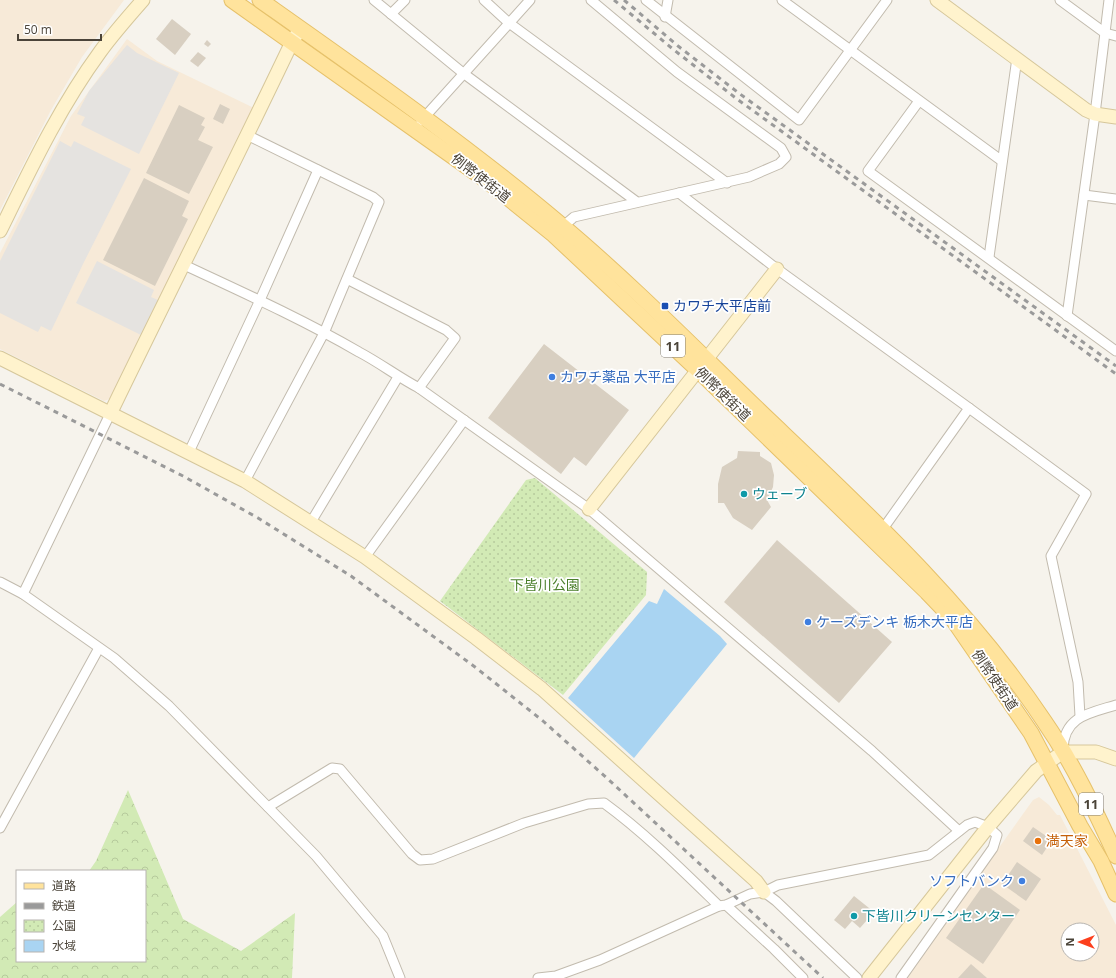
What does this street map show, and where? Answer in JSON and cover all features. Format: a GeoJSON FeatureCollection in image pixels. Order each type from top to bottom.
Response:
{"type":"FeatureCollection","features":[{"type":"Feature","properties":{"kind":"main road","name":"例幣使街道"},"geometry":{"type":"LineString","coordinates":[[232,0],[292,42],[419,123]]}},
{"type":"Feature","properties":{"kind":"main road","name":"例幣使街道"},"geometry":{"type":"LineString","coordinates":[[260,0],[300,29],[419,123],[486,180],[558,231],[702,365],[961,612],[1029,699],[1063,752]]}},
{"type":"Feature","properties":{"kind":"main road","name":"例幣使街道"},"geometry":{"type":"LineString","coordinates":[[879,534],[952,618],[1031,733],[1047,761]]}},
{"type":"Feature","properties":{"kind":"main road","name":"11"},"geometry":{"type":"LineString","coordinates":[[1063,752],[1082,786],[1116,856]]}},
{"type":"Feature","properties":{"kind":"main road","name":"11"},"geometry":{"type":"LineString","coordinates":[[1047,761],[1116,894]]}},
{"type":"Feature","properties":{"kind":"street"},"geometry":{"type":"LineString","coordinates":[[0,231],[41,147],[77,85],[100,51],[143,0]]}},
{"type":"Feature","properties":{"kind":"street"},"geometry":{"type":"LineString","coordinates":[[249,12],[260,0]]}},
{"type":"Feature","properties":{"kind":"street"},"geometry":{"type":"LineString","coordinates":[[374,0],[463,73],[637,202]]}},
{"type":"Feature","properties":{"kind":"street"},"geometry":{"type":"LineString","coordinates":[[391,14],[405,0]]}},
{"type":"Feature","properties":{"kind":"street"},"geometry":{"type":"LineString","coordinates":[[484,0],[509,23],[727,183]]}},
{"type":"Feature","properties":{"kind":"street"},"geometry":{"type":"LineString","coordinates":[[419,123],[530,0]]}},
{"type":"Feature","properties":{"kind":"street"},"geometry":{"type":"LineString","coordinates":[[558,231],[574,218],[637,202],[749,177],[779,164],[786,157],[781,148],[677,72],[591,0]]}},
{"type":"Feature","properties":{"kind":"street"},"geometry":{"type":"LineString","coordinates":[[646,0],[665,17],[799,120],[887,0]]}},
{"type":"Feature","properties":{"kind":"street"},"geometry":{"type":"LineString","coordinates":[[665,17],[668,0]]}},
{"type":"Feature","properties":{"kind":"street"},"geometry":{"type":"LineString","coordinates":[[782,0],[1002,161]]}},
{"type":"Feature","properties":{"kind":"street"},"geometry":{"type":"LineString","coordinates":[[937,0],[1086,110],[1095,114],[1116,117]]}},
{"type":"Feature","properties":{"kind":"street"},"geometry":{"type":"LineString","coordinates":[[1060,0],[1105,33],[1116,36]]}},
{"type":"Feature","properties":{"kind":"street"},"geometry":{"type":"LineString","coordinates":[[1067,316],[1109,0]]}},
{"type":"Feature","properties":{"kind":"street"},"geometry":{"type":"LineString","coordinates":[[22,594],[112,412],[182,264],[292,42],[300,29]]}},
{"type":"Feature","properties":{"kind":"street"},"geometry":{"type":"LineString","coordinates":[[989,257],[1016,58]]}},
{"type":"Feature","properties":{"kind":"street"},"geometry":{"type":"LineString","coordinates":[[920,101],[868,171],[989,257],[1116,351]]}},
{"type":"Feature","properties":{"kind":"street"},"geometry":{"type":"LineString","coordinates":[[245,482],[324,333],[378,202],[373,197],[247,135]]}},
{"type":"Feature","properties":{"kind":"street"},"geometry":{"type":"LineString","coordinates":[[189,452],[260,300],[318,170]]}},
{"type":"Feature","properties":{"kind":"street"},"geometry":{"type":"LineString","coordinates":[[679,193],[777,269],[1086,494],[1051,556],[1078,682],[1080,716]]}},
{"type":"Feature","properties":{"kind":"street"},"geometry":{"type":"LineString","coordinates":[[1084,195],[1116,199]]}},
{"type":"Feature","properties":{"kind":"street"},"geometry":{"type":"LineString","coordinates":[[182,264],[260,300],[360,352],[398,377],[419,388],[589,509],[872,751],[959,831]]}},
{"type":"Feature","properties":{"kind":"street"},"geometry":{"type":"LineString","coordinates":[[589,509],[777,269]]}},
{"type":"Feature","properties":{"kind":"street"},"geometry":{"type":"LineString","coordinates":[[347,279],[446,330],[455,338],[419,388]]}},
{"type":"Feature","properties":{"kind":"street"},"geometry":{"type":"LineString","coordinates":[[0,358],[112,412],[245,482],[365,557],[476,638],[542,689],[627,764],[756,882],[764,892],[776,901],[856,978]]}},
{"type":"Feature","properties":{"kind":"street"},"geometry":{"type":"LineString","coordinates":[[311,522],[398,377]]}},
{"type":"Feature","properties":{"kind":"street"},"geometry":{"type":"LineString","coordinates":[[879,534],[969,408]]}},
{"type":"Feature","properties":{"kind":"street"},"geometry":{"type":"LineString","coordinates":[[365,557],[464,420]]}},
{"type":"Feature","properties":{"kind":"street"},"geometry":{"type":"LineString","coordinates":[[0,582],[22,594],[99,648],[169,706],[316,856],[383,936],[400,978]]}},
{"type":"Feature","properties":{"kind":"street"},"geometry":{"type":"LineString","coordinates":[[0,828],[99,648]]}},
{"type":"Feature","properties":{"kind":"street"},"geometry":{"type":"LineString","coordinates":[[1063,752],[1063,738],[1069,727],[1080,716],[1116,705]]}},
{"type":"Feature","properties":{"kind":"street"},"geometry":{"type":"LineString","coordinates":[[870,976],[988,826],[1025,783],[1047,761],[1063,752],[1096,752],[1116,759]]}},
{"type":"Feature","properties":{"kind":"street"},"geometry":{"type":"LineString","coordinates":[[268,807],[332,768],[340,770],[412,854],[420,860],[433,859],[524,823],[588,804],[604,803],[621,815],[722,906],[774,949],[803,978]]}},
{"type":"Feature","properties":{"kind":"street"},"geometry":{"type":"LineString","coordinates":[[538,978],[556,976],[600,960],[750,894],[764,892],[778,885],[929,855],[967,825],[975,822],[988,826],[997,835],[993,848],[901,978]]}},
{"type":"Feature","properties":{"kind":"shaded area"},"geometry":{"type":"Polygon","coordinates":[[[0,0],[124,0],[82,57],[51,110],[0,210],[0,0]]]}},
{"type":"Feature","properties":{"kind":"shaded area"},"geometry":{"type":"Polygon","coordinates":[[[127,39],[157,61],[254,108],[112,398],[104,401],[0,349],[0,253],[71,116],[127,39]]]}},
{"type":"Feature","properties":{"kind":"shaded area"},"geometry":{"type":"Polygon","coordinates":[[[127,45],[137,53],[179,73],[139,154],[81,125],[85,117],[77,114],[89,91],[127,45]]]}},
{"type":"Feature","properties":{"kind":"shaded area"},"geometry":{"type":"Polygon","coordinates":[[[60,141],[71,147],[74,141],[131,169],[51,331],[41,326],[38,332],[0,313],[0,261],[60,141]]]}},
{"type":"Feature","properties":{"kind":"shaded area"},"geometry":{"type":"Polygon","coordinates":[[[97,261],[154,290],[151,297],[158,300],[141,335],[76,303],[97,261]]]}},
{"type":"Feature","properties":{"kind":"shaded area"},"geometry":{"type":"Polygon","coordinates":[[[1039,797],[1049,805],[1057,815],[1060,815],[1116,925],[1116,978],[906,978],[1033,800],[1039,797]]]}},
{"type":"Feature","properties":{"kind":"green space","name":"下皆川公園"},"geometry":{"type":"Polygon","coordinates":[[[535,478],[647,572],[646,595],[563,695],[440,601],[526,480],[535,478]]]}},
{"type":"Feature","properties":{"kind":"green space"},"geometry":{"type":"Polygon","coordinates":[[[128,790],[183,919],[241,951],[295,913],[292,978],[0,978],[0,917],[16,903],[16,962],[146,962],[146,870],[90,870],[96,861],[128,790]]]}},
{"type":"Feature","properties":{"kind":"water"},"geometry":{"type":"Polygon","coordinates":[[[664,589],[720,636],[727,644],[634,758],[568,698],[649,601],[657,604],[664,589]]]}},
{"type":"Feature","properties":{"kind":"building"},"geometry":{"type":"Polygon","coordinates":[[[172,19],[191,34],[175,55],[156,39],[172,19]]]}},
{"type":"Feature","properties":{"kind":"building"},"geometry":{"type":"Polygon","coordinates":[[[207,40],[211,44],[208,47],[204,44],[207,40]]]}},
{"type":"Feature","properties":{"kind":"building"},"geometry":{"type":"Polygon","coordinates":[[[198,52],[206,58],[198,67],[190,61],[198,52]]]}},
{"type":"Feature","properties":{"kind":"building"},"geometry":{"type":"Polygon","coordinates":[[[220,104],[230,109],[223,124],[213,119],[220,104]]]}},
{"type":"Feature","properties":{"kind":"building"},"geometry":{"type":"Polygon","coordinates":[[[179,105],[205,118],[201,125],[205,127],[198,140],[213,147],[189,194],[146,173],[179,105]]]}},
{"type":"Feature","properties":{"kind":"building"},"geometry":{"type":"Polygon","coordinates":[[[144,178],[189,201],[182,216],[188,219],[155,286],[103,260],[144,178]]]}},
{"type":"Feature","properties":{"kind":"building","name":"カワチ薬品 大平店"},"geometry":{"type":"Polygon","coordinates":[[[544,344],[629,410],[586,466],[574,457],[561,474],[488,418],[544,344]]]}},
{"type":"Feature","properties":{"kind":"building","name":"ウェーブ"},"geometry":{"type":"Polygon","coordinates":[[[738,451],[760,452],[760,456],[771,463],[774,475],[773,487],[767,500],[771,507],[752,530],[733,518],[724,503],[718,503],[718,484],[722,467],[737,458],[738,451]]]}},
{"type":"Feature","properties":{"kind":"building","name":"ケーズデンキ 栃木大平店"},"geometry":{"type":"Polygon","coordinates":[[[777,540],[892,642],[839,703],[724,602],[777,540]]]}},
{"type":"Feature","properties":{"kind":"building","name":"満天家"},"geometry":{"type":"Polygon","coordinates":[[[1033,827],[1052,840],[1042,855],[1023,841],[1033,827]]]}},
{"type":"Feature","properties":{"kind":"building","name":"ソフトバンク"},"geometry":{"type":"Polygon","coordinates":[[[1017,862],[1041,879],[1026,901],[1002,884],[1017,862]]]}},
{"type":"Feature","properties":{"kind":"building"},"geometry":{"type":"Polygon","coordinates":[[[984,884],[1020,910],[983,964],[946,938],[984,884]]]}},
{"type":"Feature","properties":{"kind":"building","name":"下皆川クリーンセンター"},"geometry":{"type":"Polygon","coordinates":[[[854,896],[874,912],[860,928],[852,921],[845,929],[834,920],[854,896]]]}},
{"type":"Feature","properties":{"kind":"building"},"geometry":{"type":"Polygon","coordinates":[[[971,964],[987,978],[958,978],[971,964]]]}},
{"type":"Feature","properties":{"kind":"railway"},"geometry":{"type":"LineString","coordinates":[[614,0],[674,50],[737,99],[1116,374]]}},
{"type":"Feature","properties":{"kind":"railway"},"geometry":{"type":"LineString","coordinates":[[624,0],[678,46],[740,94],[1116,366]]}},
{"type":"Feature","properties":{"kind":"railway"},"geometry":{"type":"LineString","coordinates":[[0,384],[183,476],[258,518],[351,576],[475,667],[543,721],[823,978]]}},
{"type":"Feature","properties":{"kind":"place","name":"カワチ大平店前"},"geometry":{"type":"Point","coordinates":[665,306]}},
{"type":"Feature","properties":{"kind":"place","name":"カワチ薬品 大平店"},"geometry":{"type":"Point","coordinates":[552,377]}},
{"type":"Feature","properties":{"kind":"place","name":"ウェーブ"},"geometry":{"type":"Point","coordinates":[744,494]}},
{"type":"Feature","properties":{"kind":"place","name":"ケーズデンキ 栃木大平店"},"geometry":{"type":"Point","coordinates":[808,622]}},
{"type":"Feature","properties":{"kind":"place","name":"満天家"},"geometry":{"type":"Point","coordinates":[1038,841]}},
{"type":"Feature","properties":{"kind":"place","name":"ソフトバンク"},"geometry":{"type":"Point","coordinates":[1022,881]}},
{"type":"Feature","properties":{"kind":"place","name":"下皆川クリーンセンター"},"geometry":{"type":"Point","coordinates":[854,916]}}]}
